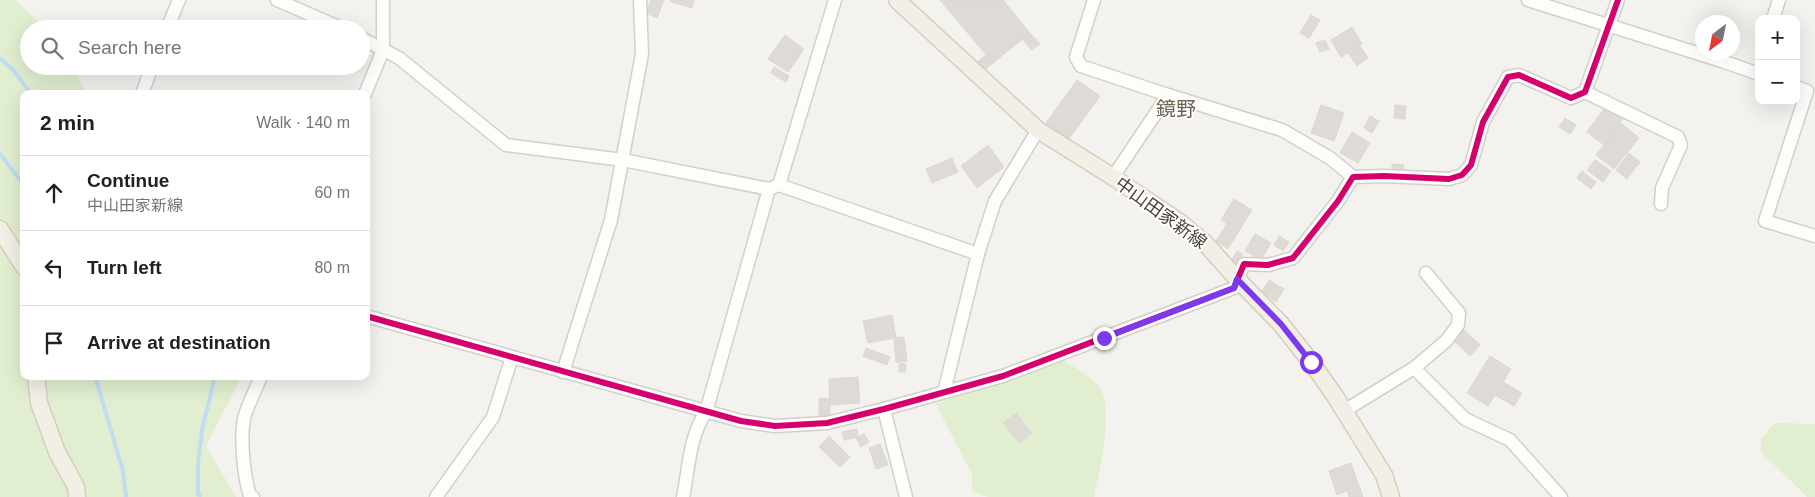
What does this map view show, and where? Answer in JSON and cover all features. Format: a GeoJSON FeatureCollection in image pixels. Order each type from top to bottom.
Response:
{"type":"FeatureCollection","features":[{"type":"Feature","properties":{"kind":"main road","name":"中山田家新線"},"geometry":{"type":"LineString","coordinates":[[897,0],[1038,130],[1181,223],[1206,244],[1281,324],[1311,362],[1384,475],[1392,497]]}},
{"type":"Feature","properties":{"kind":"main road"},"geometry":{"type":"LineString","coordinates":[[0,229],[20,261]]}},
{"type":"Feature","properties":{"kind":"main road"},"geometry":{"type":"LineString","coordinates":[[36,380],[39,403],[57,452],[76,488],[77,497]]}},
{"type":"Feature","properties":{"kind":"street"},"geometry":{"type":"LineString","coordinates":[[170,20],[179,0]]}},
{"type":"Feature","properties":{"kind":"street"},"geometry":{"type":"LineString","coordinates":[[277,0],[323,20]]}},
{"type":"Feature","properties":{"kind":"street"},"geometry":{"type":"LineString","coordinates":[[366,90],[383,50],[384,0]]}},
{"type":"Feature","properties":{"kind":"street"},"geometry":{"type":"LineString","coordinates":[[563,372],[610,220],[623,160],[642,54],[640,0]]}},
{"type":"Feature","properties":{"kind":"street"},"geometry":{"type":"LineString","coordinates":[[683,497],[688,457],[700,421],[706,412],[774,187],[834,0]]}},
{"type":"Feature","properties":{"kind":"street"},"geometry":{"type":"LineString","coordinates":[[1094,0],[1076,57],[1081,66],[1282,130],[1330,158],[1353,177],[1449,179],[1462,175],[1471,165],[1483,122],[1508,77],[1519,75],[1571,98],[1585,92],[1618,0]]}},
{"type":"Feature","properties":{"kind":"street"},"geometry":{"type":"LineString","coordinates":[[1528,0],[1755,70]]}},
{"type":"Feature","properties":{"kind":"street"},"geometry":{"type":"LineString","coordinates":[[1775,15],[1779,0]]}},
{"type":"Feature","properties":{"kind":"street"},"geometry":{"type":"LineString","coordinates":[[370,43],[399,58],[506,145],[623,160],[774,187],[978,254]]}},
{"type":"Feature","properties":{"kind":"street"},"geometry":{"type":"LineString","coordinates":[[143,90],[149,75]]}},
{"type":"Feature","properties":{"kind":"street"},"geometry":{"type":"LineString","coordinates":[[1806,90],[1765,220],[1815,236]]}},
{"type":"Feature","properties":{"kind":"street"},"geometry":{"type":"LineString","coordinates":[[1585,92],[1678,137],[1682,145],[1662,188],[1661,204]]}},
{"type":"Feature","properties":{"kind":"street"},"geometry":{"type":"LineString","coordinates":[[1113,177],[1168,95]]}},
{"type":"Feature","properties":{"kind":"street"},"geometry":{"type":"LineString","coordinates":[[944,392],[978,254],[995,201],[1038,130]]}},
{"type":"Feature","properties":{"kind":"street"},"geometry":{"type":"LineString","coordinates":[[370,317],[741,421],[775,426],[826,423],[1003,376],[1234,288],[1244,264],[1268,265],[1293,258],[1338,201],[1353,177]]}},
{"type":"Feature","properties":{"kind":"street"},"geometry":{"type":"LineString","coordinates":[[1344,411],[1414,368],[1446,341],[1458,325],[1459,313],[1426,273]]}},
{"type":"Feature","properties":{"kind":"street"},"geometry":{"type":"LineString","coordinates":[[436,497],[492,417],[512,358]]}},
{"type":"Feature","properties":{"kind":"street"},"geometry":{"type":"LineString","coordinates":[[1414,368],[1465,420],[1510,440],[1561,497]]}},
{"type":"Feature","properties":{"kind":"street"},"geometry":{"type":"LineString","coordinates":[[253,497],[250,496],[246,482],[242,439],[244,418],[259,380]]}},
{"type":"Feature","properties":{"kind":"street"},"geometry":{"type":"LineString","coordinates":[[884,408],[906,497]]}},
{"type":"Feature","properties":{"kind":"green space"},"geometry":{"type":"Polygon","coordinates":[[[0,0],[15,0],[36,20],[20,20],[20,75],[78,75],[84,90],[20,90],[20,380],[240,380],[206,446],[236,497],[0,497],[0,0]]]}},
{"type":"Feature","properties":{"kind":"green space"},"geometry":{"type":"Polygon","coordinates":[[[1061,359],[1094,381],[1103,394],[1106,407],[1105,439],[1094,497],[988,497],[972,491],[972,475],[936,404],[1061,359]]]}},
{"type":"Feature","properties":{"kind":"green space"},"geometry":{"type":"Polygon","coordinates":[[[1775,423],[1815,424],[1815,497],[1807,497],[1761,450],[1761,439],[1775,423]]]}},
{"type":"Feature","properties":{"kind":"building"},"geometry":{"type":"Polygon","coordinates":[[[651,0],[664,0],[657,18],[646,13],[651,0]]]}},
{"type":"Feature","properties":{"kind":"building"},"geometry":{"type":"Polygon","coordinates":[[[671,0],[694,0],[692,8],[671,2],[671,0]]]}},
{"type":"Feature","properties":{"kind":"building"},"geometry":{"type":"Polygon","coordinates":[[[940,0],[1003,0],[1030,33],[993,63],[940,0]]]}},
{"type":"Feature","properties":{"kind":"building"},"geometry":{"type":"Polygon","coordinates":[[[1311,15],[1320,20],[1309,38],[1300,33],[1311,15]]]}},
{"type":"Feature","properties":{"kind":"building"},"geometry":{"type":"Polygon","coordinates":[[[1352,27],[1362,44],[1341,57],[1331,40],[1352,27]]]}},
{"type":"Feature","properties":{"kind":"building"},"geometry":{"type":"Polygon","coordinates":[[[1030,33],[1040,44],[1032,50],[1022,39],[1030,33]]]}},
{"type":"Feature","properties":{"kind":"building"},"geometry":{"type":"Polygon","coordinates":[[[785,35],[804,49],[788,72],[768,59],[785,35]]]}},
{"type":"Feature","properties":{"kind":"building"},"geometry":{"type":"Polygon","coordinates":[[[1325,40],[1329,49],[1320,52],[1316,43],[1325,40]]]}},
{"type":"Feature","properties":{"kind":"building"},"geometry":{"type":"Polygon","coordinates":[[[1360,46],[1368,58],[1357,66],[1348,53],[1360,46]]]}},
{"type":"Feature","properties":{"kind":"building"},"geometry":{"type":"Polygon","coordinates":[[[986,55],[993,63],[983,71],[976,63],[986,55]]]}},
{"type":"Feature","properties":{"kind":"building"},"geometry":{"type":"Polygon","coordinates":[[[774,67],[789,76],[786,82],[771,73],[774,67]]]}},
{"type":"Feature","properties":{"kind":"building"},"geometry":{"type":"Polygon","coordinates":[[[1077,80],[1100,96],[1068,140],[1046,123],[1077,80]]]}},
{"type":"Feature","properties":{"kind":"building"},"geometry":{"type":"Polygon","coordinates":[[[1321,105],[1344,113],[1334,141],[1311,133],[1321,105]]]}},
{"type":"Feature","properties":{"kind":"building"},"geometry":{"type":"Polygon","coordinates":[[[1395,105],[1406,106],[1405,119],[1394,118],[1395,105]]]}},
{"type":"Feature","properties":{"kind":"building"},"geometry":{"type":"Polygon","coordinates":[[[1606,106],[1623,119],[1604,145],[1587,132],[1606,106]]]}},
{"type":"Feature","properties":{"kind":"building"},"geometry":{"type":"Polygon","coordinates":[[[1370,116],[1379,121],[1372,133],[1364,128],[1370,116]]]}},
{"type":"Feature","properties":{"kind":"building"},"geometry":{"type":"Polygon","coordinates":[[[1565,118],[1576,125],[1570,134],[1559,127],[1565,118]]]}},
{"type":"Feature","properties":{"kind":"building"},"geometry":{"type":"Polygon","coordinates":[[[1621,123],[1639,138],[1614,169],[1596,155],[1621,123]]]}},
{"type":"Feature","properties":{"kind":"building"},"geometry":{"type":"Polygon","coordinates":[[[1352,132],[1370,143],[1358,163],[1340,153],[1352,132]]]}},
{"type":"Feature","properties":{"kind":"building"},"geometry":{"type":"Polygon","coordinates":[[[988,145],[1004,167],[977,188],[961,166],[988,145]]]}},
{"type":"Feature","properties":{"kind":"building"},"geometry":{"type":"Polygon","coordinates":[[[1629,153],[1640,162],[1627,179],[1616,170],[1629,153]]]}},
{"type":"Feature","properties":{"kind":"building"},"geometry":{"type":"Polygon","coordinates":[[[952,158],[958,172],[932,183],[926,169],[952,158]]]}},
{"type":"Feature","properties":{"kind":"building"},"geometry":{"type":"Polygon","coordinates":[[[1595,160],[1611,171],[1603,182],[1587,170],[1595,160]]]}},
{"type":"Feature","properties":{"kind":"building"},"geometry":{"type":"Polygon","coordinates":[[[1392,164],[1404,165],[1404,170],[1392,170],[1392,164]]]}},
{"type":"Feature","properties":{"kind":"building"},"geometry":{"type":"Polygon","coordinates":[[[1582,171],[1596,182],[1591,189],[1577,178],[1582,171]]]}},
{"type":"Feature","properties":{"kind":"building"},"geometry":{"type":"Polygon","coordinates":[[[1234,199],[1252,210],[1239,231],[1221,220],[1234,199]]]}},
{"type":"Feature","properties":{"kind":"building"},"geometry":{"type":"Polygon","coordinates":[[[1227,224],[1239,231],[1228,249],[1216,241],[1227,224]]]}},
{"type":"Feature","properties":{"kind":"building"},"geometry":{"type":"Polygon","coordinates":[[[1255,234],[1271,243],[1261,260],[1245,251],[1255,234]]]}},
{"type":"Feature","properties":{"kind":"building"},"geometry":{"type":"Polygon","coordinates":[[[1279,236],[1289,242],[1283,251],[1274,245],[1279,236]]]}},
{"type":"Feature","properties":{"kind":"building"},"geometry":{"type":"Polygon","coordinates":[[[1237,251],[1243,254],[1236,264],[1231,261],[1237,251]]]}},
{"type":"Feature","properties":{"kind":"building"},"geometry":{"type":"Polygon","coordinates":[[[1269,280],[1284,289],[1276,302],[1261,293],[1269,280]]]}},
{"type":"Feature","properties":{"kind":"building"},"geometry":{"type":"Polygon","coordinates":[[[892,315],[896,338],[868,343],[863,321],[892,315]]]}},
{"type":"Feature","properties":{"kind":"building"},"geometry":{"type":"Polygon","coordinates":[[[1463,329],[1480,345],[1470,356],[1453,340],[1463,329]]]}},
{"type":"Feature","properties":{"kind":"building"},"geometry":{"type":"Polygon","coordinates":[[[904,337],[907,361],[896,362],[894,338],[904,337]]]}},
{"type":"Feature","properties":{"kind":"building"},"geometry":{"type":"Polygon","coordinates":[[[866,348],[890,357],[887,365],[863,356],[866,348]]]}},
{"type":"Feature","properties":{"kind":"building"},"geometry":{"type":"Polygon","coordinates":[[[1490,356],[1511,369],[1503,382],[1522,393],[1514,406],[1495,395],[1488,406],[1467,393],[1490,356]]]}},
{"type":"Feature","properties":{"kind":"building"},"geometry":{"type":"Polygon","coordinates":[[[899,363],[906,364],[905,372],[899,372],[899,363]]]}},
{"type":"Feature","properties":{"kind":"building"},"geometry":{"type":"Polygon","coordinates":[[[858,377],[860,403],[830,405],[829,379],[858,377]]]}},
{"type":"Feature","properties":{"kind":"building"},"geometry":{"type":"Polygon","coordinates":[[[819,398],[830,399],[830,416],[819,416],[819,398]]]}},
{"type":"Feature","properties":{"kind":"building"},"geometry":{"type":"Polygon","coordinates":[[[1016,413],[1032,433],[1019,443],[1003,423],[1016,413]]]}},
{"type":"Feature","properties":{"kind":"building"},"geometry":{"type":"Polygon","coordinates":[[[857,429],[858,437],[844,440],[842,432],[857,429]]]}},
{"type":"Feature","properties":{"kind":"building"},"geometry":{"type":"Polygon","coordinates":[[[864,434],[869,442],[861,447],[856,438],[864,434]]]}},
{"type":"Feature","properties":{"kind":"building"},"geometry":{"type":"Polygon","coordinates":[[[829,436],[850,457],[840,467],[819,447],[829,436]]]}},
{"type":"Feature","properties":{"kind":"building"},"geometry":{"type":"Polygon","coordinates":[[[880,444],[888,465],[876,469],[869,448],[880,444]]]}},
{"type":"Feature","properties":{"kind":"building"},"geometry":{"type":"Polygon","coordinates":[[[1351,463],[1363,497],[1349,497],[1347,491],[1337,495],[1329,471],[1351,463]]]}},
{"type":"Feature","properties":{"kind":"waterway"},"geometry":{"type":"LineString","coordinates":[[0,58],[15,72],[28,90]]}},
{"type":"Feature","properties":{"kind":"waterway"},"geometry":{"type":"LineString","coordinates":[[0,154],[20,180]]}},
{"type":"Feature","properties":{"kind":"waterway"},"geometry":{"type":"LineString","coordinates":[[96,380],[123,471],[126,497]]}},
{"type":"Feature","properties":{"kind":"waterway"},"geometry":{"type":"LineString","coordinates":[[200,497],[198,493],[198,463],[202,430],[214,380]]}},
{"type":"Feature","properties":{"kind":"cycle path"},"geometry":{"type":"LineString","coordinates":[[370,317],[741,421],[775,426],[827,423],[884,409],[1003,376],[1234,288],[1244,264],[1268,265],[1293,258],[1338,201],[1353,177],[1384,176],[1449,179],[1462,175],[1471,165],[1483,122],[1508,77],[1519,75],[1571,98],[1585,92],[1618,0]]}},
{"type":"Feature","properties":{"kind":"district","name":"鏡野"},"geometry":{"type":"Point","coordinates":[1176,109]}},
{"type":"Feature","properties":{"kind":"route"},"geometry":{"type":"LineString","coordinates":[[1104,338],[1234,288],[1237,279],[1281,324],[1311,362]]}}]}
